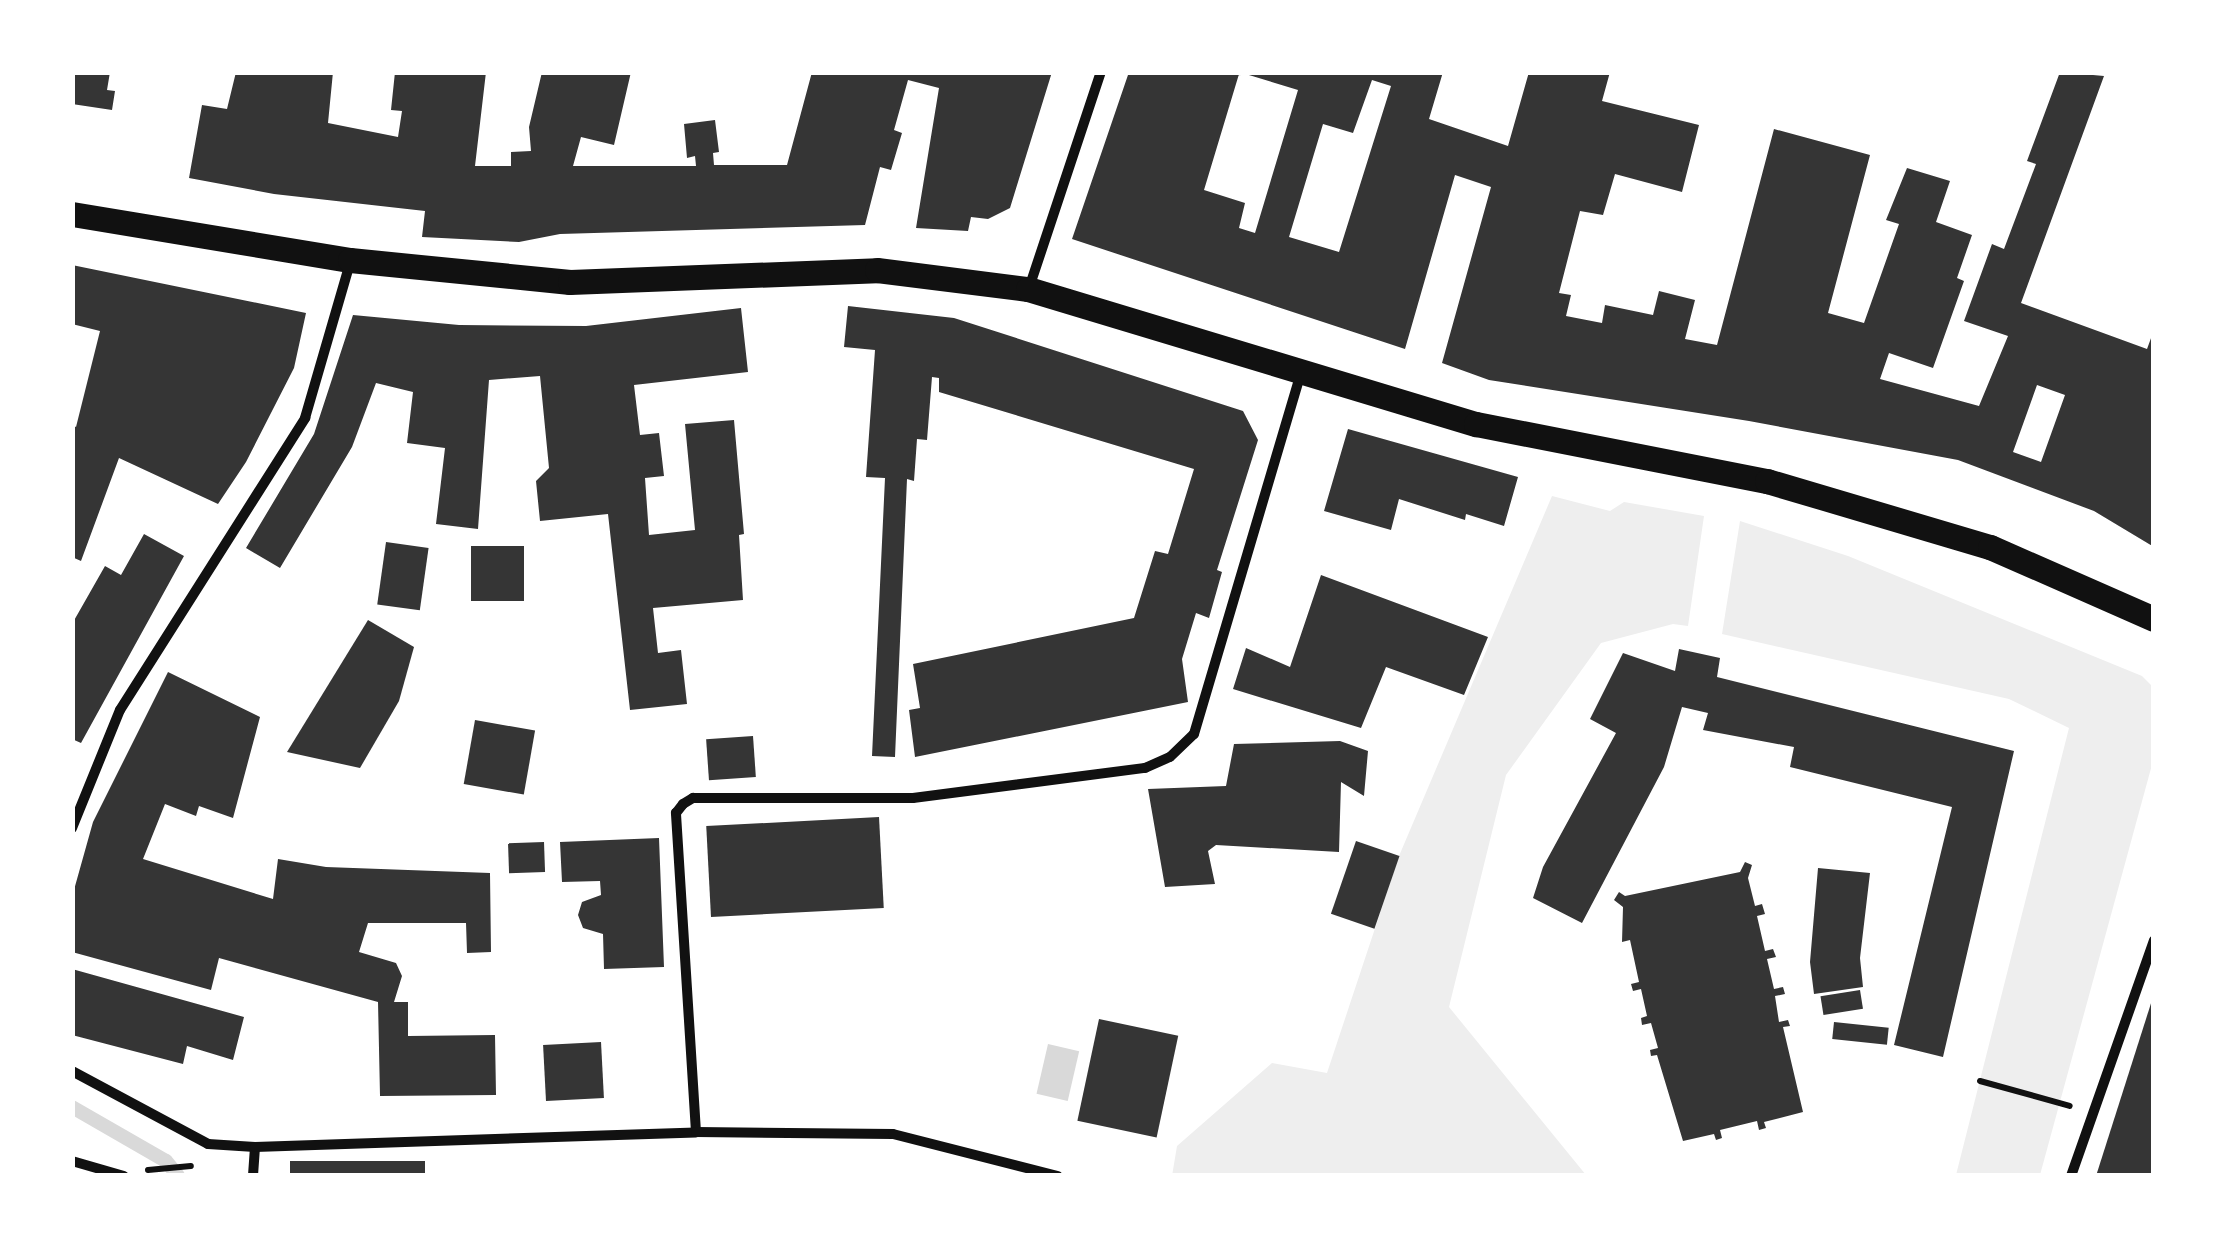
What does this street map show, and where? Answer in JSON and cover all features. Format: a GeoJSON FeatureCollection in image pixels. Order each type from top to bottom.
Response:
{"type":"FeatureCollection","features":[{"type":"Feature","properties":{"kind":"main road"},"geometry":{"type":"LineString","coordinates":[[72,214],[350,260],[570,282],[877,270],[1028,289],[1300,375],[1476,424],[1767,481],[1990,547],[2154,620]]}},
{"type":"Feature","properties":{"kind":"street"},"geometry":{"type":"LineString","coordinates":[[1028,289],[1102,72]]}},
{"type":"Feature","properties":{"kind":"street"},"geometry":{"type":"LineString","coordinates":[[72,828],[120,710],[305,418],[350,260]]}},
{"type":"Feature","properties":{"kind":"street"},"geometry":{"type":"LineString","coordinates":[[696,1132],[676,813],[683,804],[693,798],[913,798],[1145,768],[1170,758],[1194,734],[1300,375]]}},
{"type":"Feature","properties":{"kind":"street"},"geometry":{"type":"LineString","coordinates":[[2072,1176],[2154,940]]}},
{"type":"Feature","properties":{"kind":"street"},"geometry":{"type":"LineString","coordinates":[[72,1071],[208,1144],[255,1147],[696,1132],[893,1134],[1058,1176]]}},
{"type":"Feature","properties":{"kind":"street"},"geometry":{"type":"LineString","coordinates":[[253,1176],[255,1147]]}},
{"type":"Feature","properties":{"kind":"street"},"geometry":{"type":"LineString","coordinates":[[72,1161],[124,1176]]}},
{"type":"Feature","properties":{"kind":"path"},"geometry":{"type":"LineString","coordinates":[[1980,1081],[2092,1112]]}},
{"type":"Feature","properties":{"kind":"path"},"geometry":{"type":"LineString","coordinates":[[148,1170],[188,1166]]}},
{"type":"Feature","properties":{"kind":"shaded area"},"geometry":{"type":"Polygon","coordinates":[[[1552,496],[1610,511],[1624,502],[1704,516],[1688,626],[1673,624],[1601,643],[1506,775],[1449,1007],[1586,1175],[1172,1176],[1177,1146],[1272,1063],[1327,1073],[1399,856],[1552,496]]]}},
{"type":"Feature","properties":{"kind":"shaded area"},"geometry":{"type":"Polygon","coordinates":[[[1740,521],[1848,556],[2142,676],[2152,686],[2153,761],[2040,1175],[1956,1175],[2069,728],[2009,699],[1722,634],[1740,521]]]}},
{"type":"Feature","properties":{"kind":"shaded area"},"geometry":{"type":"Polygon","coordinates":[[[1048,1044],[1079,1051],[1068,1101],[1037,1094],[1048,1044]]]}},
{"type":"Feature","properties":{"kind":"building"},"geometry":{"type":"Polygon","coordinates":[[[72,72],[110,72],[107,90],[115,91],[112,110],[72,104],[72,72]]]}},
{"type":"Feature","properties":{"kind":"building"},"geometry":{"type":"Polygon","coordinates":[[[236,72],[333,72],[328,123],[398,137],[402,111],[391,110],[395,72],[486,72],[475,166],[511,166],[511,152],[531,151],[529,127],[542,72],[631,72],[614,145],[581,137],[573,166],[696,166],[695,156],[687,158],[684,124],[715,120],[719,152],[713,153],[714,165],[787,165],[812,72],[1052,72],[1010,208],[988,219],[971,217],[968,231],[916,228],[939,88],[908,80],[894,130],[902,133],[891,170],[880,167],[865,225],[560,234],[519,242],[422,237],[425,211],[274,194],[189,178],[202,105],[227,109],[236,72]]]}},
{"type":"Feature","properties":{"kind":"building"},"geometry":{"type":"Polygon","coordinates":[[[1129,72],[1239,74],[1204,190],[1245,203],[1239,228],[1255,233],[1298,90],[1239,72],[1443,72],[1429,119],[1508,146],[1529,72],[1610,72],[1602,101],[1699,125],[1682,192],[1615,174],[1603,215],[1580,211],[1559,293],[1571,295],[1566,316],[1602,323],[1605,305],[1653,315],[1659,291],[1695,300],[1685,339],[1717,345],[1774,129],[1870,155],[1828,313],[1864,323],[1899,224],[1886,220],[1907,168],[1950,181],[1936,222],[1972,235],[1957,278],[1964,281],[1933,368],[1889,353],[1880,379],[1979,406],[2008,336],[1964,321],[1992,244],[2004,249],[2036,164],[2027,161],[2060,72],[2104,76],[2021,303],[2147,349],[2154,330],[2154,547],[2094,511],[1958,460],[1749,421],[1489,380],[1442,363],[1491,187],[1455,175],[1405,349],[1072,239],[1129,72]],[[1372,80],[1353,133],[1323,124],[1289,237],[1339,252],[1391,86],[1372,80]],[[2037,385],[2013,452],[2041,462],[2065,395],[2037,385]]]}},
{"type":"Feature","properties":{"kind":"building"},"geometry":{"type":"Polygon","coordinates":[[[72,265],[306,313],[294,368],[246,462],[218,504],[119,458],[81,561],[72,557],[72,425],[76,427],[100,331],[72,324],[72,265]]]}},
{"type":"Feature","properties":{"kind":"building"},"geometry":{"type":"Polygon","coordinates":[[[848,306],[954,318],[1243,411],[1258,440],[1217,570],[1222,572],[1209,618],[1196,613],[1182,659],[1188,702],[915,757],[909,710],[920,708],[913,664],[1134,618],[1155,551],[1168,554],[1194,469],[939,392],[939,378],[932,377],[927,440],[917,439],[914,481],[907,479],[895,757],[872,756],[885,478],[866,477],[875,350],[844,347],[848,306]]]}},
{"type":"Feature","properties":{"kind":"building"},"geometry":{"type":"Polygon","coordinates":[[[741,308],[748,372],[634,385],[640,435],[659,433],[664,476],[645,478],[649,535],[695,530],[685,424],[734,420],[744,534],[739,535],[743,600],[653,608],[658,653],[681,650],[687,704],[630,710],[608,514],[540,521],[536,481],[549,468],[540,376],[489,380],[478,529],[436,524],[445,448],[407,443],[413,392],[376,383],[352,447],[280,568],[246,548],[314,434],[353,315],[459,325],[586,326],[741,308]]]}},
{"type":"Feature","properties":{"kind":"building"},"geometry":{"type":"Polygon","coordinates":[[[1348,429],[1518,477],[1504,526],[1466,514],[1465,520],[1399,499],[1391,530],[1324,511],[1348,429]]]}},
{"type":"Feature","properties":{"kind":"building"},"geometry":{"type":"Polygon","coordinates":[[[144,534],[184,556],[81,743],[72,739],[72,624],[105,566],[121,575],[144,534]]]}},
{"type":"Feature","properties":{"kind":"building"},"geometry":{"type":"Polygon","coordinates":[[[386,542],[429,548],[420,610],[377,604],[386,542]]]}},
{"type":"Feature","properties":{"kind":"building"},"geometry":{"type":"Polygon","coordinates":[[[471,546],[524,546],[524,601],[471,601],[471,546]]]}},
{"type":"Feature","properties":{"kind":"building"},"geometry":{"type":"Polygon","coordinates":[[[1321,575],[1488,637],[1464,695],[1386,667],[1361,728],[1233,689],[1246,648],[1290,667],[1321,575]]]}},
{"type":"Feature","properties":{"kind":"building"},"geometry":{"type":"Polygon","coordinates":[[[368,620],[414,647],[399,701],[360,768],[287,752],[368,620]]]}},
{"type":"Feature","properties":{"kind":"building"},"geometry":{"type":"Polygon","coordinates":[[[1679,649],[1720,658],[1717,677],[2014,751],[1943,1057],[1894,1045],[1952,807],[1790,767],[1794,747],[1703,730],[1708,713],[1682,707],[1664,767],[1582,923],[1533,898],[1543,867],[1616,733],[1590,719],[1623,653],[1675,671],[1679,649]]]}},
{"type":"Feature","properties":{"kind":"building"},"geometry":{"type":"Polygon","coordinates":[[[168,672],[260,717],[233,818],[199,806],[196,816],[165,804],[143,859],[273,899],[278,859],[326,867],[490,873],[491,952],[467,953],[466,923],[368,923],[359,952],[396,963],[402,976],[394,1002],[408,1002],[408,1036],[495,1035],[496,1095],[380,1096],[378,1002],[219,958],[211,990],[72,952],[72,897],[93,822],[168,672]]]}},
{"type":"Feature","properties":{"kind":"building"},"geometry":{"type":"Polygon","coordinates":[[[475,720],[535,731],[524,795],[464,784],[475,720]]]}},
{"type":"Feature","properties":{"kind":"building"},"geometry":{"type":"Polygon","coordinates":[[[753,736],[756,777],[709,780],[706,739],[753,736]]]}},
{"type":"Feature","properties":{"kind":"building"},"geometry":{"type":"Polygon","coordinates":[[[1340,741],[1368,751],[1364,796],[1341,782],[1339,852],[1216,845],[1208,851],[1215,884],[1165,887],[1148,789],[1226,786],[1234,744],[1340,741]]]}},
{"type":"Feature","properties":{"kind":"building"},"geometry":{"type":"Polygon","coordinates":[[[879,817],[884,908],[711,917],[706,826],[879,817]]]}},
{"type":"Feature","properties":{"kind":"building"},"geometry":{"type":"Polygon","coordinates":[[[659,838],[664,967],[604,969],[603,934],[583,928],[578,915],[582,902],[601,895],[600,881],[562,882],[560,842],[659,838]]]}},
{"type":"Feature","properties":{"kind":"building"},"geometry":{"type":"Polygon","coordinates":[[[1356,841],[1399,856],[1374,929],[1331,914],[1356,841]]]}},
{"type":"Feature","properties":{"kind":"building"},"geometry":{"type":"Polygon","coordinates":[[[544,842],[545,872],[509,873],[508,843],[544,842]]]}},
{"type":"Feature","properties":{"kind":"building"},"geometry":{"type":"Polygon","coordinates":[[[1745,862],[1752,865],[1748,878],[1755,906],[1762,904],[1765,914],[1757,916],[1765,951],[1773,949],[1776,957],[1767,959],[1774,989],[1783,987],[1785,994],[1775,996],[1779,1022],[1788,1020],[1790,1026],[1783,1027],[1803,1112],[1764,1122],[1766,1128],[1759,1130],[1757,1121],[1720,1130],[1722,1138],[1716,1140],[1714,1134],[1683,1141],[1657,1055],[1651,1056],[1650,1050],[1658,1048],[1651,1023],[1642,1025],[1641,1018],[1647,1016],[1641,989],[1633,991],[1631,984],[1639,982],[1630,940],[1622,942],[1623,907],[1614,900],[1619,892],[1625,896],[1740,872],[1745,862]]]}},
{"type":"Feature","properties":{"kind":"building"},"geometry":{"type":"Polygon","coordinates":[[[1818,868],[1870,873],[1860,958],[1863,987],[1814,994],[1810,962],[1818,868]]]}},
{"type":"Feature","properties":{"kind":"building"},"geometry":{"type":"Polygon","coordinates":[[[72,969],[244,1017],[233,1060],[187,1046],[183,1064],[72,1035],[72,969]]]}},
{"type":"Feature","properties":{"kind":"building"},"geometry":{"type":"Polygon","coordinates":[[[1860,990],[1863,1009],[1823,1015],[1820,996],[1860,990]]]}},
{"type":"Feature","properties":{"kind":"building"},"geometry":{"type":"Polygon","coordinates":[[[2153,997],[2154,1176],[2096,1176],[2153,997]]]}},
{"type":"Feature","properties":{"kind":"building"},"geometry":{"type":"Polygon","coordinates":[[[1099,1019],[1178,1036],[1157,1138],[1077,1121],[1099,1019]]]}},
{"type":"Feature","properties":{"kind":"building"},"geometry":{"type":"Polygon","coordinates":[[[1834,1022],[1889,1028],[1887,1045],[1832,1039],[1834,1022]]]}},
{"type":"Feature","properties":{"kind":"building"},"geometry":{"type":"Polygon","coordinates":[[[601,1042],[604,1098],[546,1101],[543,1045],[601,1042]]]}},
{"type":"Feature","properties":{"kind":"building"},"geometry":{"type":"Polygon","coordinates":[[[290,1161],[425,1161],[425,1176],[290,1176],[290,1161]]]}},
{"type":"Feature","properties":{"kind":"waterway"},"geometry":{"type":"LineString","coordinates":[[72,1107],[166,1161],[178,1176]]}}]}
